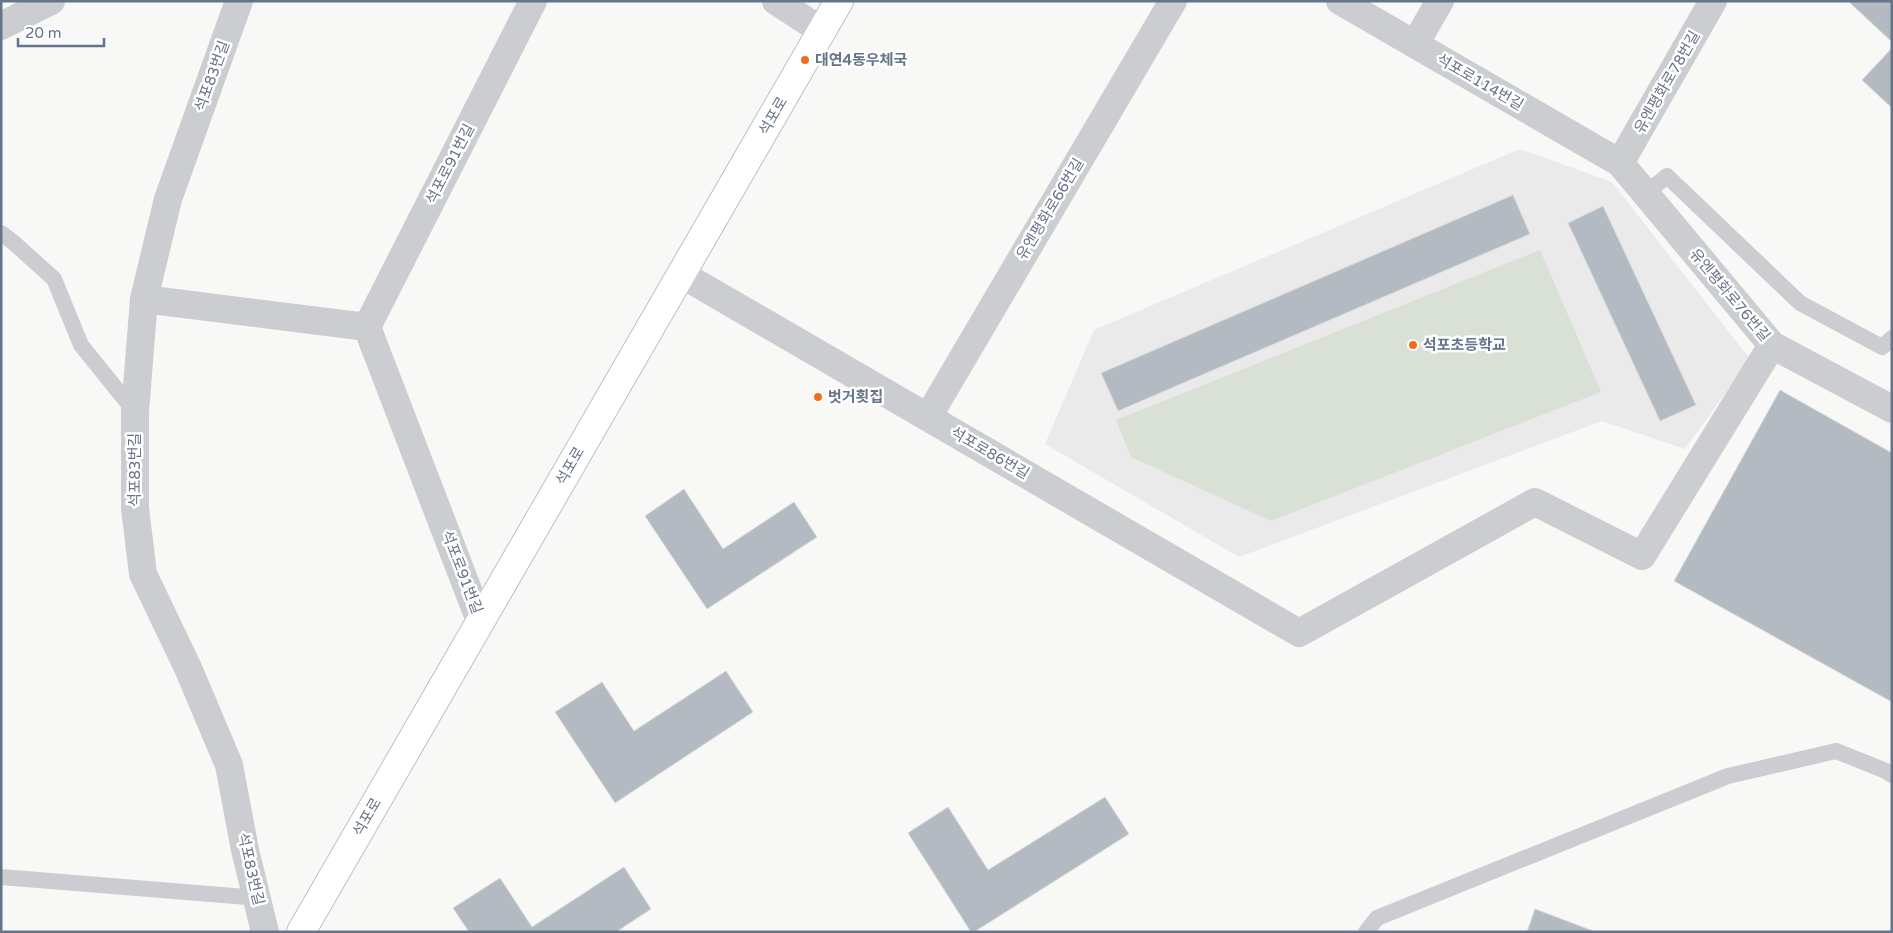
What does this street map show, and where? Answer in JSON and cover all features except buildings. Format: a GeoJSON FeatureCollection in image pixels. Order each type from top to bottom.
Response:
{"type":"FeatureCollection","features":[{"type":"Feature","properties":{"kind":"main road","name":"석포로"},"geometry":{"type":"LineString","coordinates":[[301,932],[839,1]]}},
{"type":"Feature","properties":{"kind":"street"},"geometry":{"type":"LineString","coordinates":[[1,26],[51,1]]}},
{"type":"Feature","properties":{"kind":"street","name":"석포83번길"},"geometry":{"type":"LineString","coordinates":[[239,1],[168,199],[144,299],[135,412],[135,508],[143,574],[188,668],[229,765],[254,892],[258,898],[265,932]]}},
{"type":"Feature","properties":{"kind":"street","name":"석포로91번길"},"geometry":{"type":"LineString","coordinates":[[480,621],[367,327],[533,1]]}},
{"type":"Feature","properties":{"kind":"street"},"geometry":{"type":"LineString","coordinates":[[776,1],[822,31]]}},
{"type":"Feature","properties":{"kind":"street","name":"유엔평화로66번길"},"geometry":{"type":"LineString","coordinates":[[928,417],[1173,1]]}},
{"type":"Feature","properties":{"kind":"street","name":"석포로114번길"},"geometry":{"type":"LineString","coordinates":[[1340,1],[1620,163]]}},
{"type":"Feature","properties":{"kind":"street"},"geometry":{"type":"LineString","coordinates":[[1415,44],[1440,1]]}},
{"type":"Feature","properties":{"kind":"street","name":"유엔평화로78번길"},"geometry":{"type":"LineString","coordinates":[[1620,163],[1713,1]]}},
{"type":"Feature","properties":{"kind":"street","name":"유엔평화로76번길"},"geometry":{"type":"LineString","coordinates":[[1620,163],[1772,344],[1892,409]]}},
{"type":"Feature","properties":{"kind":"street","name":"석포로86번길"},"geometry":{"type":"LineString","coordinates":[[681,274],[1299,633],[1535,502],[1642,556],[1772,344]]}},
{"type":"Feature","properties":{"kind":"street"},"geometry":{"type":"LineString","coordinates":[[144,299],[367,327]]}},
{"type":"Feature","properties":{"kind":"lane"},"geometry":{"type":"LineString","coordinates":[[1645,194],[1667,176],[1800,303],[1882,347],[1892,338]]}},
{"type":"Feature","properties":{"kind":"lane"},"geometry":{"type":"LineString","coordinates":[[1,234],[13,242],[54,279],[81,346],[135,412]]}},
{"type":"Feature","properties":{"kind":"lane"},"geometry":{"type":"LineString","coordinates":[[1366,932],[1377,918],[1728,776],[1836,751],[1892,775]]}},
{"type":"Feature","properties":{"kind":"lane"},"geometry":{"type":"LineString","coordinates":[[1,877],[258,898]]}},
{"type":"Feature","properties":{"kind":"shaded area","name":"석포초등학교"},"geometry":{"type":"Polygon","coordinates":[[[1520,149],[1612,182],[1750,359],[1685,449],[1602,421],[1239,557],[1045,444],[1094,330],[1520,149]]]}},
{"type":"Feature","properties":{"kind":"shaded area"},"geometry":{"type":"Polygon","coordinates":[[[1540,250],[1601,392],[1271,521],[1131,457],[1116,420],[1540,250]]]}},
{"type":"Feature","properties":{"kind":"place","name":"대연4동우체국"},"geometry":{"type":"Point","coordinates":[805,60]}},
{"type":"Feature","properties":{"kind":"place","name":"석포초등학교"},"geometry":{"type":"Point","coordinates":[1413,345]}},
{"type":"Feature","properties":{"kind":"place","name":"벗거횟집"},"geometry":{"type":"Point","coordinates":[818,397]}}]}
